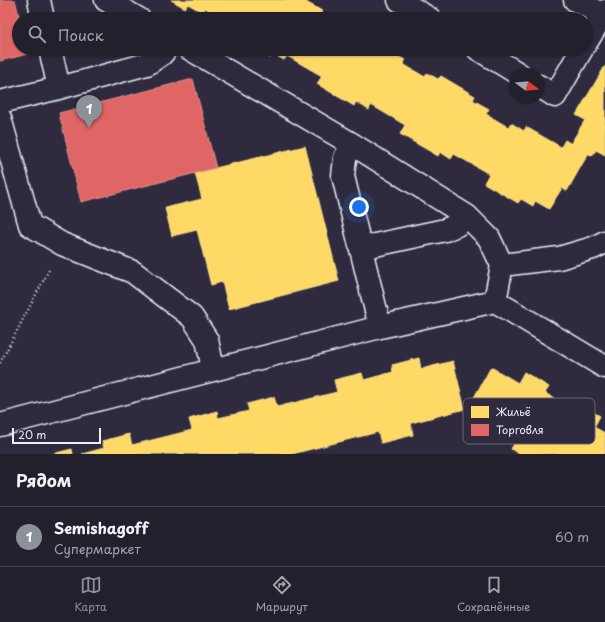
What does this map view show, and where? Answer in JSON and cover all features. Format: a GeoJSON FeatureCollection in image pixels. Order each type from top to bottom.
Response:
{"type":"FeatureCollection","features":[{"type":"Feature","properties":{"kind":"lane"},"geometry":{"type":"LineString","coordinates":[[39,0],[42,12]]}},
{"type":"Feature","properties":{"kind":"lane"},"geometry":{"type":"LineString","coordinates":[[106,0],[127,12]]}},
{"type":"Feature","properties":{"kind":"lane"},"geometry":{"type":"LineString","coordinates":[[399,0],[419,12]]}},
{"type":"Feature","properties":{"kind":"lane"},"geometry":{"type":"LineString","coordinates":[[575,0],[604,13],[593,38]]}},
{"type":"Feature","properties":{"kind":"lane"},"geometry":{"type":"LineString","coordinates":[[51,56],[58,88]]}},
{"type":"Feature","properties":{"kind":"lane"},"geometry":{"type":"LineString","coordinates":[[0,102],[147,64],[159,56]]}},
{"type":"Feature","properties":{"kind":"lane"},"geometry":{"type":"LineString","coordinates":[[202,56],[352,144],[467,216],[490,238],[502,265],[495,301]]}},
{"type":"Feature","properties":{"kind":"lane"},"geometry":{"type":"LineString","coordinates":[[489,56],[509,68]]}},
{"type":"Feature","properties":{"kind":"lane"},"geometry":{"type":"LineString","coordinates":[[545,90],[555,96],[582,56]]}},
{"type":"Feature","properties":{"kind":"lane"},"geometry":{"type":"LineString","coordinates":[[0,118],[30,225],[62,244],[133,272],[192,317],[207,340],[213,369]]}},
{"type":"Feature","properties":{"kind":"lane"},"geometry":{"type":"LineString","coordinates":[[352,144],[344,158],[343,176],[380,327]]}},
{"type":"Feature","properties":{"kind":"lane"},"geometry":{"type":"LineString","coordinates":[[361,248],[445,230],[457,225],[467,216]]}},
{"type":"Feature","properties":{"kind":"lane"},"geometry":{"type":"LineString","coordinates":[[502,265],[559,258],[592,248],[605,242]]}},
{"type":"Feature","properties":{"kind":"lane"},"geometry":{"type":"LineString","coordinates":[[0,425],[380,327],[495,301],[605,367]]}},
{"type":"Feature","properties":{"kind":"path"},"geometry":{"type":"LineString","coordinates":[[0,363],[62,244]]}},
{"type":"Feature","properties":{"kind":"building: Жильё"},"geometry":{"type":"Polygon","coordinates":[[[171,0],[307,0],[306,2],[322,11],[212,12],[205,8],[202,12],[188,4],[185,8],[171,0]]]}},
{"type":"Feature","properties":{"kind":"building: Жильё"},"geometry":{"type":"Polygon","coordinates":[[[277,56],[287,56],[284,60],[277,56]]]}},
{"type":"Feature","properties":{"kind":"building: Жильё"},"geometry":{"type":"Polygon","coordinates":[[[287,56],[398,56],[405,60],[403,64],[425,77],[427,73],[438,79],[441,76],[475,96],[473,100],[489,109],[486,114],[508,127],[511,123],[524,131],[526,127],[561,147],[565,140],[588,154],[567,191],[562,188],[549,209],[535,201],[533,206],[521,199],[518,203],[484,183],[489,174],[454,154],[451,159],[440,152],[438,156],[400,134],[405,125],[371,105],[369,110],[356,102],[354,106],[317,84],[322,76],[287,56]]]}},
{"type":"Feature","properties":{"kind":"building: Жильё"},"geometry":{"type":"Polygon","coordinates":[[[605,66],[605,155],[596,150],[592,156],[571,143],[585,120],[576,115],[605,66]]]}},
{"type":"Feature","properties":{"kind":"building: Жильё"},"geometry":{"type":"Polygon","coordinates":[[[305,146],[339,281],[229,309],[222,282],[211,285],[197,230],[172,236],[165,208],[202,199],[195,173],[305,146]]]}},
{"type":"Feature","properties":{"kind":"building: Жильё"},"geometry":{"type":"Polygon","coordinates":[[[419,358],[421,369],[453,361],[463,401],[463,410],[411,423],[413,435],[381,443],[378,432],[292,454],[82,454],[104,448],[102,441],[129,434],[132,445],[192,430],[189,419],[217,411],[218,418],[249,411],[247,404],[274,397],[277,407],[337,392],[334,380],[362,373],[364,380],[393,372],[392,365],[419,358]]]}},
{"type":"Feature","properties":{"kind":"building: Жильё"},"geometry":{"type":"Polygon","coordinates":[[[491,367],[518,383],[524,372],[549,387],[545,393],[553,398],[474,398],[491,367]]]}},
{"type":"Feature","properties":{"kind":"building: Жильё"},"geometry":{"type":"Polygon","coordinates":[[[595,413],[600,416],[595,425],[595,413]]]}},
{"type":"Feature","properties":{"kind":"building: Жильё"},"geometry":{"type":"Polygon","coordinates":[[[595,428],[605,433],[605,454],[519,454],[511,449],[514,444],[595,444],[595,428]]]}},
{"type":"Feature","properties":{"kind":"building: Жильё"},"geometry":{"type":"Polygon","coordinates":[[[72,449],[73,454],[52,454],[72,449]]]}},
{"type":"Feature","properties":{"kind":"building: Торговля"},"geometry":{"type":"Polygon","coordinates":[[[0,0],[15,0],[18,12],[12,12],[12,56],[20,56],[0,61],[0,0]]]}},
{"type":"Feature","properties":{"kind":"building: Торговля"},"geometry":{"type":"Polygon","coordinates":[[[193,79],[216,168],[81,202],[59,113],[193,79]]]}},
{"type":"Feature","properties":{"kind":"place","name":"Semishagoff"},"geometry":{"type":"Point","coordinates":[89,128]}}]}
